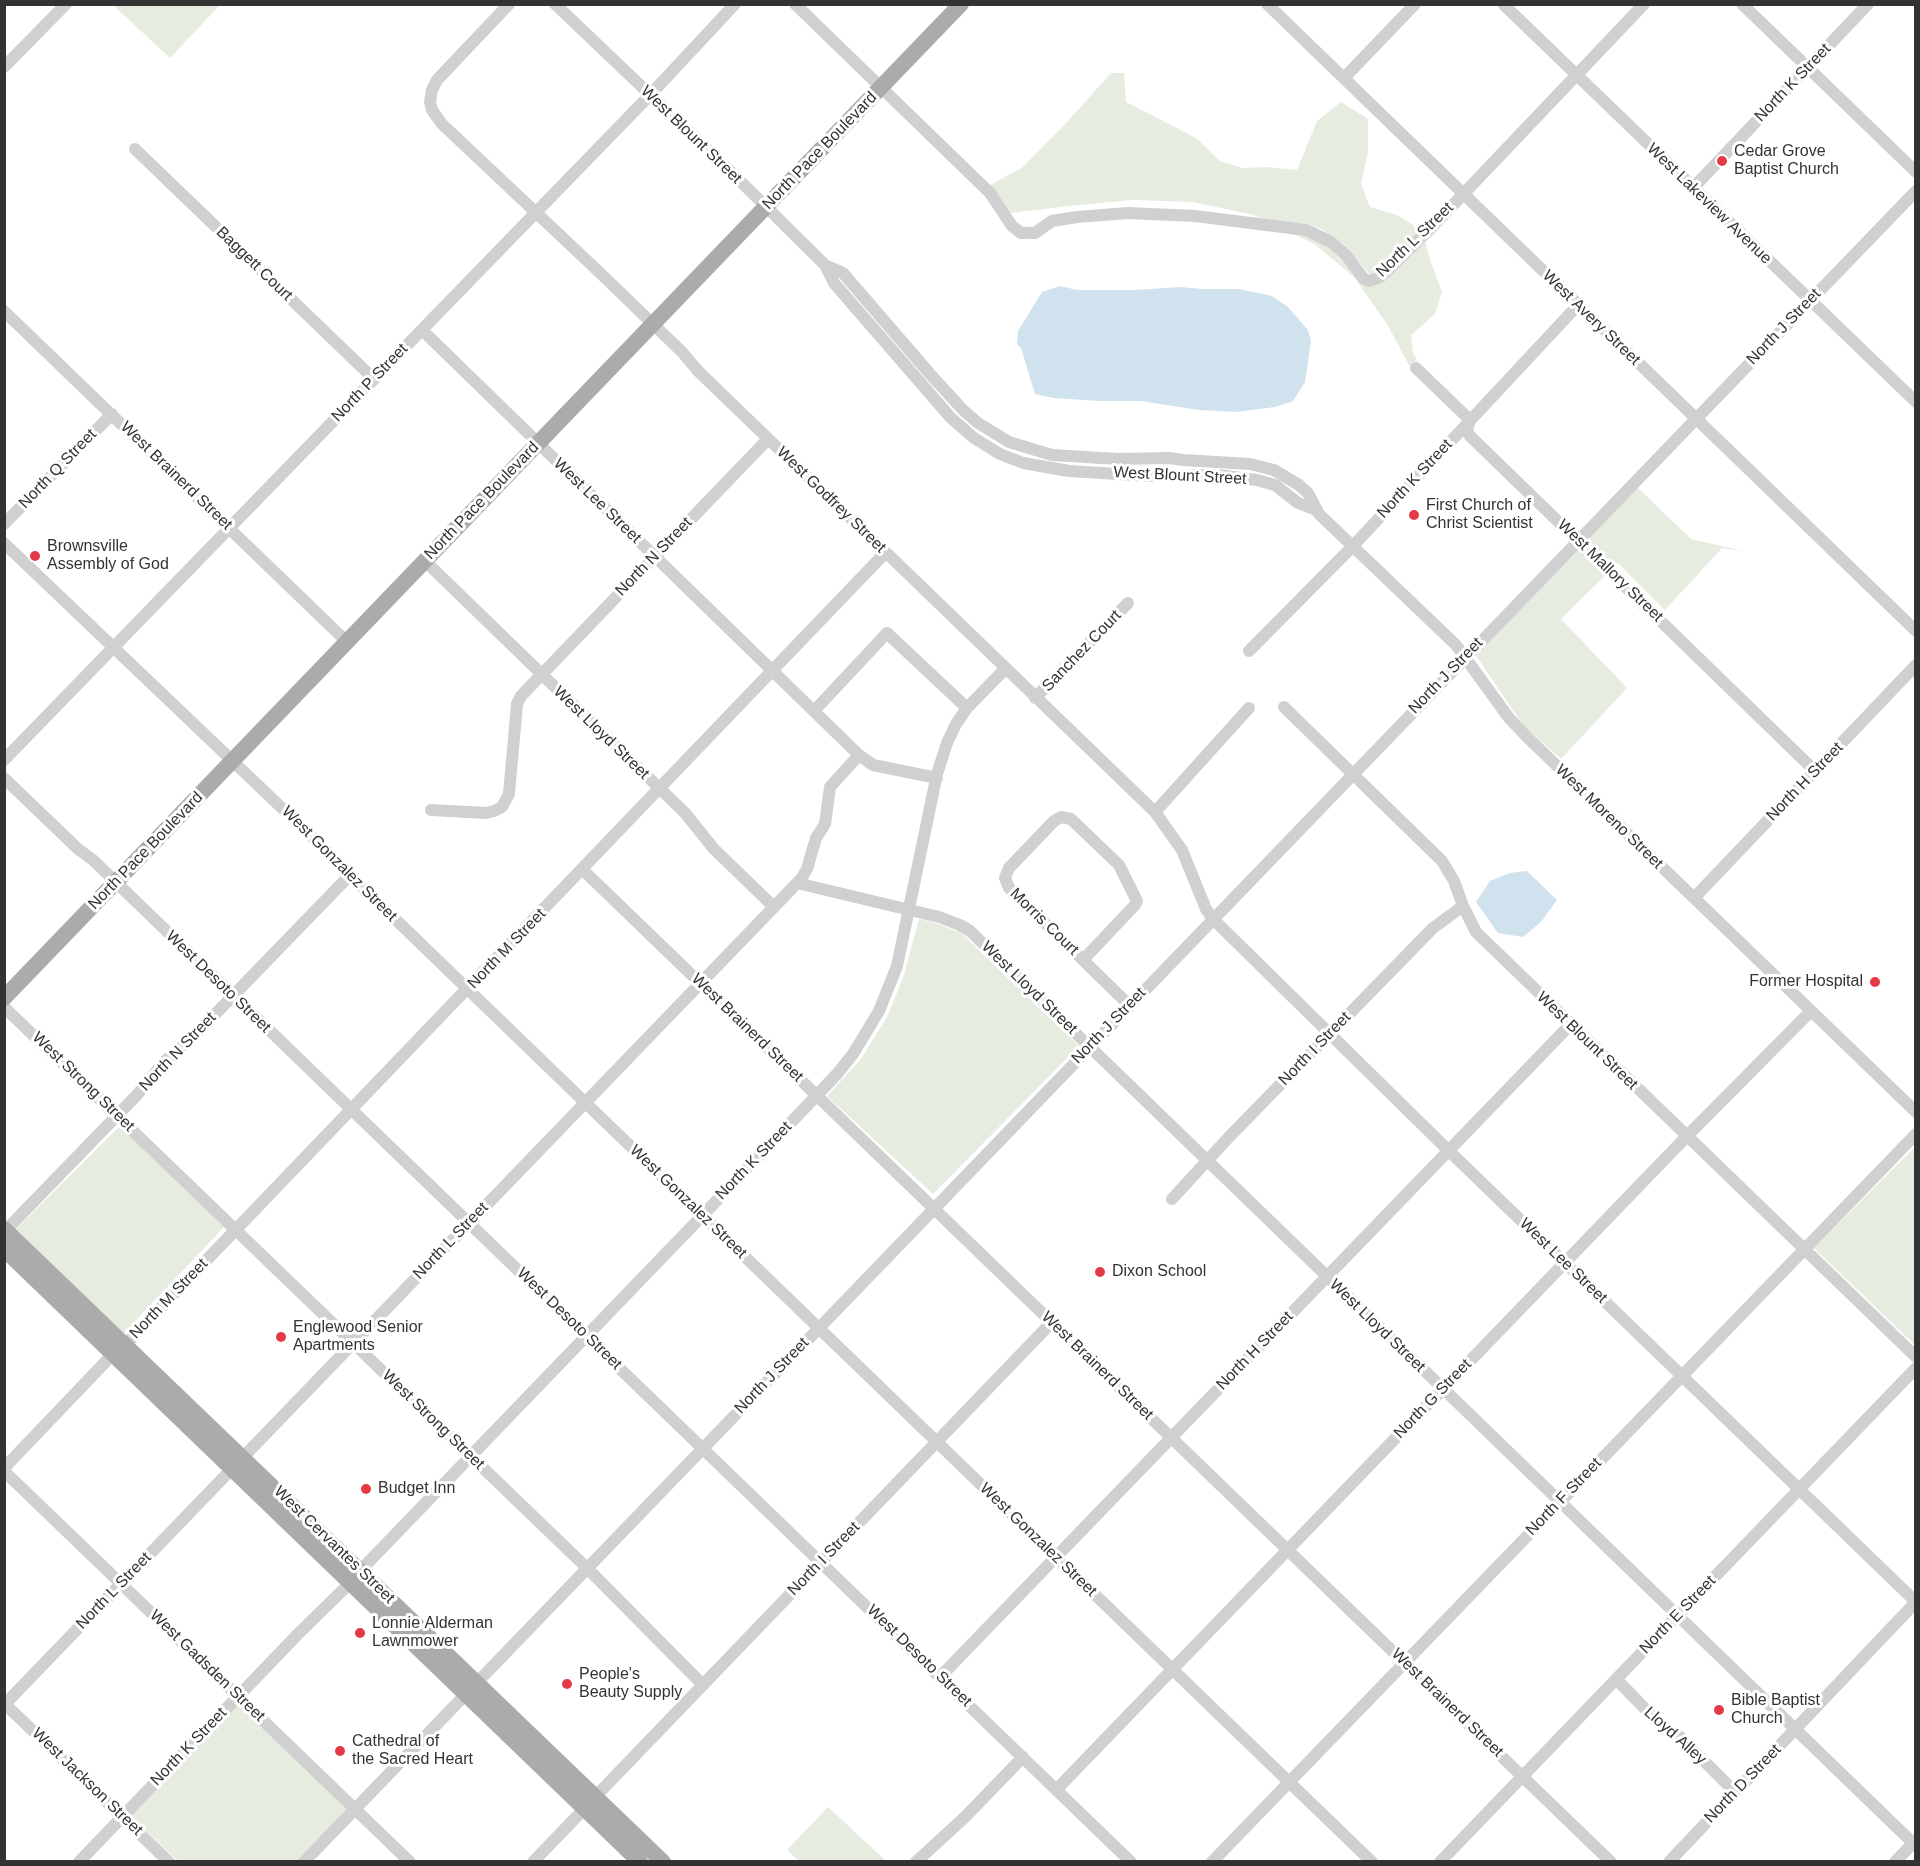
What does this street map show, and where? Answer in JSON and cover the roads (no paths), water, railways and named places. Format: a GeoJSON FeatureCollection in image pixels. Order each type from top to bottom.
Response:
{"type":"FeatureCollection","features":[{"type":"Feature","properties":{"kind":"main road","name":"North Pace Boulevard"},"geometry":{"type":"LineString","coordinates":[[4,998],[961,4]]}},
{"type":"Feature","properties":{"kind":"main road","name":"West Cervantes Street"},"geometry":{"type":"LineString","coordinates":[[5,1229],[120,1349],[355,1577],[590,1802],[663,1862]]}},
{"type":"Feature","properties":{"kind":"main road","name":"West Cervantes Street"},"geometry":{"type":"LineString","coordinates":[[4,1250],[120,1349]]}},
{"type":"Feature","properties":{"kind":"main road","name":"West Cervantes Street"},"geometry":{"type":"LineString","coordinates":[[590,1802],[640,1862]]}},
{"type":"Feature","properties":{"kind":"street"},"geometry":{"type":"LineString","coordinates":[[4,67],[66,4]]}},
{"type":"Feature","properties":{"kind":"street","name":"West Godfrey Street"},"geometry":{"type":"LineString","coordinates":[[508,4],[442,73],[432,90],[430,97],[432,110],[442,124],[682,352],[698,371],[885,553],[1155,812],[1182,850],[1206,909],[1213,919]]}},
{"type":"Feature","properties":{"kind":"street","name":"West Blount Street"},"geometry":{"type":"LineString","coordinates":[[555,4],[825,265],[834,283],[919,383],[951,418],[987,447],[1023,463],[1058,470],[1150,476],[1218,475],[1249,478],[1275,485],[1298,503],[1316,510]]}},
{"type":"Feature","properties":{"kind":"street","name":"North P Street"},"geometry":{"type":"LineString","coordinates":[[4,760],[650,95],[735,4]]}},
{"type":"Feature","properties":{"kind":"street"},"geometry":{"type":"LineString","coordinates":[[795,4],[880,88]]}},
{"type":"Feature","properties":{"kind":"street","name":"West Avery Street"},"geometry":{"type":"LineString","coordinates":[[1267,4],[1916,631]]}},
{"type":"Feature","properties":{"kind":"street"},"geometry":{"type":"LineString","coordinates":[[1344,78],[1415,4]]}},
{"type":"Feature","properties":{"kind":"street","name":"West Lakeview Avenue"},"geometry":{"type":"LineString","coordinates":[[1503,4],[1916,402]]}},
{"type":"Feature","properties":{"kind":"street","name":"North L Street"},"geometry":{"type":"LineString","coordinates":[[880,88],[990,193],[1014,228],[1024,233],[1035,233],[1052,221],[1128,213],[1195,216],[1306,230],[1332,242],[1346,255],[1364,279],[1369,281],[1384,274],[1644,4]]}},
{"type":"Feature","properties":{"kind":"street"},"geometry":{"type":"LineString","coordinates":[[1742,4],[1916,172]]}},
{"type":"Feature","properties":{"kind":"street","name":"North K Street"},"geometry":{"type":"LineString","coordinates":[[1693,188],[1868,4]]}},
{"type":"Feature","properties":{"kind":"street","name":"Baggett Court"},"geometry":{"type":"LineString","coordinates":[[135,149],[374,379]]}},
{"type":"Feature","properties":{"kind":"street","name":"North J Street"},"geometry":{"type":"LineString","coordinates":[[304,1862],[1916,191]]}},
{"type":"Feature","properties":{"kind":"street","name":"West Blount Street"},"geometry":{"type":"LineString","coordinates":[[825,265],[843,273],[964,411],[986,428],[1023,447],[1061,456],[1118,459],[1169,458],[1262,466],[1286,476],[1299,485],[1308,493],[1316,510]]}},
{"type":"Feature","properties":{"kind":"street","name":"North K Street"},"geometry":{"type":"LineString","coordinates":[[1249,651],[1353,546],[1578,305]]}},
{"type":"Feature","properties":{"kind":"street","name":"West Brainerd Street"},"geometry":{"type":"LineString","coordinates":[[4,311],[347,642]]}},
{"type":"Feature","properties":{"kind":"street","name":"West Lee Street"},"geometry":{"type":"LineString","coordinates":[[422,330],[773,671]]}},
{"type":"Feature","properties":{"kind":"street","name":"West Mallory Street"},"geometry":{"type":"LineString","coordinates":[[1416,368],[1470,420],[1467,431],[1470,436],[1815,771]]}},
{"type":"Feature","properties":{"kind":"street"},"geometry":{"type":"LineString","coordinates":[[919,383],[930,374]]}},
{"type":"Feature","properties":{"kind":"street","name":"North Q Street"},"geometry":{"type":"LineString","coordinates":[[4,524],[112,414]]}},
{"type":"Feature","properties":{"kind":"street","name":"North N Street"},"geometry":{"type":"LineString","coordinates":[[431,810],[486,813],[495,812],[502,807],[508,794],[517,704],[521,696],[768,439]]}},
{"type":"Feature","properties":{"kind":"street"},"geometry":{"type":"LineString","coordinates":[[1058,470],[1061,456]]}},
{"type":"Feature","properties":{"kind":"street","name":"West Moreno Street"},"geometry":{"type":"LineString","coordinates":[[1316,510],[1456,645],[1509,718],[1526,736],[1916,1112]]}},
{"type":"Feature","properties":{"kind":"street","name":"West Gonzalez Street"},"geometry":{"type":"LineString","coordinates":[[4,543],[1372,1862]]}},
{"type":"Feature","properties":{"kind":"street","name":"North M Street"},"geometry":{"type":"LineString","coordinates":[[4,1469],[468,990],[885,553]]}},
{"type":"Feature","properties":{"kind":"street","name":"West Lloyd Street"},"geometry":{"type":"LineString","coordinates":[[425,561],[685,813],[714,849],[774,907]]}},
{"type":"Feature","properties":{"kind":"street","name":"Sanchez Court"},"geometry":{"type":"LineString","coordinates":[[1035,698],[1128,603]]}},
{"type":"Feature","properties":{"kind":"street"},"geometry":{"type":"LineString","coordinates":[[814,711],[887,633],[968,708]]}},
{"type":"Feature","properties":{"kind":"street","name":"North H Street"},"geometry":{"type":"LineString","coordinates":[[1694,898],[1916,665]]}},
{"type":"Feature","properties":{"kind":"street","name":"North K Street"},"geometry":{"type":"LineString","coordinates":[[79,1862],[702,1216],[853,1054],[879,1011],[897,966],[944,752],[956,724],[1005,669]]}},
{"type":"Feature","properties":{"kind":"street"},"geometry":{"type":"LineString","coordinates":[[773,671],[873,765],[937,778]]}},
{"type":"Feature","properties":{"kind":"street","name":"West Blount Street"},"geometry":{"type":"LineString","coordinates":[[1284,707],[1442,861],[1454,881],[1476,933],[1916,1357]]}},
{"type":"Feature","properties":{"kind":"street"},"geometry":{"type":"LineString","coordinates":[[1155,812],[1249,708]]}},
{"type":"Feature","properties":{"kind":"street","name":"North L Street"},"geometry":{"type":"LineString","coordinates":[[5,1704],[797,883],[807,869],[816,838],[825,824],[830,788],[860,755]]}},
{"type":"Feature","properties":{"kind":"street","name":"West Desoto Street"},"geometry":{"type":"LineString","coordinates":[[4,778],[78,849],[93,860],[1131,1862]]}},
{"type":"Feature","properties":{"kind":"street","name":"Morris Court"},"geometry":{"type":"LineString","coordinates":[[1083,960],[1137,901],[1119,865],[1071,819],[1061,817],[1054,821],[1009,868],[1005,878],[1009,888],[1129,1005]]}},
{"type":"Feature","properties":{"kind":"street","name":"West Brainerd Street"},"geometry":{"type":"LineString","coordinates":[[583,870],[1611,1862]]}},
{"type":"Feature","properties":{"kind":"street","name":"North N Street"},"geometry":{"type":"LineString","coordinates":[[5,1229],[117,1115],[165,1060],[194,1036],[350,875]]}},
{"type":"Feature","properties":{"kind":"street","name":"West Lloyd Street"},"geometry":{"type":"LineString","coordinates":[[797,883],[949,920],[970,931],[1206,1162],[1914,1843]]}},
{"type":"Feature","properties":{"kind":"street","name":"North I Street"},"geometry":{"type":"LineString","coordinates":[[1172,1199],[1433,928],[1463,906]]}},
{"type":"Feature","properties":{"kind":"street","name":"West Lee Street"},"geometry":{"type":"LineString","coordinates":[[1213,919],[1448,1150],[1916,1602]]}},
{"type":"Feature","properties":{"kind":"street","name":"West Strong Street"},"geometry":{"type":"LineString","coordinates":[[4,1007],[587,1568],[703,1685]]}},
{"type":"Feature","properties":{"kind":"street","name":"North G Street"},"geometry":{"type":"LineString","coordinates":[[1057,1790],[1686,1136],[1811,1011]]}},
{"type":"Feature","properties":{"kind":"street","name":"North H Street"},"geometry":{"type":"LineString","coordinates":[[940,1677],[1570,1025]]}},
{"type":"Feature","properties":{"kind":"street","name":"North F Street"},"geometry":{"type":"LineString","coordinates":[[1212,1862],[1916,1134]]}},
{"type":"Feature","properties":{"kind":"street","name":"North I Street"},"geometry":{"type":"LineString","coordinates":[[533,1862],[1052,1322]]}},
{"type":"Feature","properties":{"kind":"street","name":"North E Street"},"geometry":{"type":"LineString","coordinates":[[1440,1862],[1916,1368]]}},
{"type":"Feature","properties":{"kind":"street","name":"West Gadsden Street"},"geometry":{"type":"LineString","coordinates":[[4,1469],[410,1862]]}},
{"type":"Feature","properties":{"kind":"street","name":"North D Street"},"geometry":{"type":"LineString","coordinates":[[1669,1862],[1916,1602]]}},
{"type":"Feature","properties":{"kind":"street","name":"Lloyd Alley"},"geometry":{"type":"LineString","coordinates":[[1616,1679],[1665,1729],[1680,1737],[1735,1792]]}},
{"type":"Feature","properties":{"kind":"street","name":"West Jackson Street"},"geometry":{"type":"LineString","coordinates":[[5,1704],[170,1862]]}},
{"type":"Feature","properties":{"kind":"street"},"geometry":{"type":"LineString","coordinates":[[916,1862],[965,1817],[1023,1757]]}},
{"type":"Feature","properties":{"kind":"street"},"geometry":{"type":"LineString","coordinates":[[1895,1862],[1914,1843]]}},
{"type":"Feature","properties":{"kind":"water"},"geometry":{"type":"Polygon","coordinates":[[[1060,286],[1077,290],[1180,287],[1239,289],[1272,296],[1288,307],[1308,330],[1311,341],[1305,382],[1293,401],[1275,407],[1235,412],[1199,410],[1141,401],[1099,401],[1054,398],[1035,394],[1021,348],[1017,344],[1018,331],[1042,292],[1060,286]]]}},
{"type":"Feature","properties":{"kind":"water"},"geometry":{"type":"Polygon","coordinates":[[[1527,871],[1557,900],[1541,922],[1523,937],[1498,933],[1476,902],[1490,881],[1509,873],[1527,871]]]}},
{"type":"Feature","properties":{"kind":"place","name":"Cedar Grove Baptist Church"},"geometry":{"type":"Point","coordinates":[1722,161]}},
{"type":"Feature","properties":{"kind":"place","name":"First Church of Christ Scientist"},"geometry":{"type":"Point","coordinates":[1414,515]}},
{"type":"Feature","properties":{"kind":"place","name":"Brownsville Assembly of God"},"geometry":{"type":"Point","coordinates":[35,556]}},
{"type":"Feature","properties":{"kind":"place","name":"Former Hospital"},"geometry":{"type":"Point","coordinates":[1875,982]}},
{"type":"Feature","properties":{"kind":"place","name":"Dixon School"},"geometry":{"type":"Point","coordinates":[1100,1272]}},
{"type":"Feature","properties":{"kind":"place","name":"Englewood Senior Apartments"},"geometry":{"type":"Point","coordinates":[281,1337]}},
{"type":"Feature","properties":{"kind":"place","name":"Budget Inn"},"geometry":{"type":"Point","coordinates":[366,1489]}},
{"type":"Feature","properties":{"kind":"place","name":"Lonnie Alderman Lawnmower"},"geometry":{"type":"Point","coordinates":[360,1633]}},
{"type":"Feature","properties":{"kind":"place","name":"People's Beauty Supply"},"geometry":{"type":"Point","coordinates":[567,1684]}},
{"type":"Feature","properties":{"kind":"place","name":"Bible Baptist Church"},"geometry":{"type":"Point","coordinates":[1719,1710]}},
{"type":"Feature","properties":{"kind":"place","name":"Cathedral of the Sacred Heart"},"geometry":{"type":"Point","coordinates":[340,1751]}}]}
